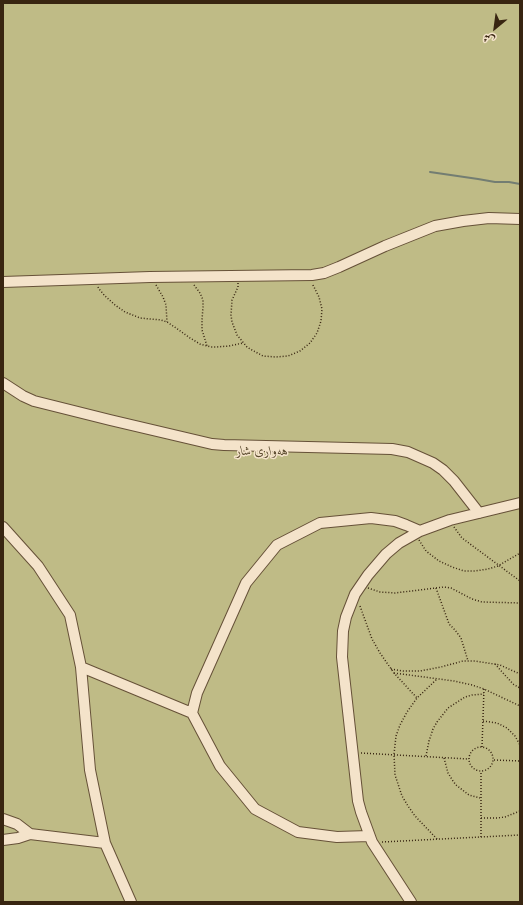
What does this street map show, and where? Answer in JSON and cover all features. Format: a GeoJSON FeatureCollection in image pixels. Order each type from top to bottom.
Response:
{"type":"FeatureCollection","features":[{"type":"Feature","properties":{"kind":"street"},"geometry":{"type":"LineString","coordinates":[[3,282],[188,276],[312,275],[324,273],[435,226],[490,218],[520,218]]}},
{"type":"Feature","properties":{"kind":"street"},"geometry":{"type":"LineString","coordinates":[[3,383],[22,396],[50,405],[212,444],[392,449],[408,452],[433,463],[443,470],[454,481],[479,513]]}},
{"type":"Feature","properties":{"kind":"street"},"geometry":{"type":"LineString","coordinates":[[411,902],[371,839],[358,801],[343,665],[343,631],[346,617],[361,584],[373,568],[391,549],[417,532],[450,520],[520,503]]}},
{"type":"Feature","properties":{"kind":"street"},"geometry":{"type":"LineString","coordinates":[[192,713],[197,693],[246,582],[277,545],[320,523],[371,518],[395,521],[406,525],[417,532]]}},
{"type":"Feature","properties":{"kind":"street"},"geometry":{"type":"LineString","coordinates":[[3,527],[38,566],[70,615],[81,667],[90,770],[105,843],[131,902]]}},
{"type":"Feature","properties":{"kind":"street"},"geometry":{"type":"LineString","coordinates":[[81,667],[192,713],[220,766],[255,809],[298,832],[337,837],[371,839]]}},
{"type":"Feature","properties":{"kind":"street"},"geometry":{"type":"LineString","coordinates":[[3,819],[17,824],[30,834]]}},
{"type":"Feature","properties":{"kind":"street"},"geometry":{"type":"LineString","coordinates":[[3,840],[18,838],[30,834],[105,843]]}},
{"type":"Feature","properties":{"kind":"path"},"geometry":{"type":"LineString","coordinates":[[238,276],[238,287],[232,300],[231,315],[234,329],[247,347],[263,356],[276,358],[288,356],[300,351],[314,338],[319,327],[322,315],[321,302],[313,285],[312,275]]}},
{"type":"Feature","properties":{"kind":"path"},"geometry":{"type":"LineString","coordinates":[[188,276],[203,300],[202,330],[207,346]]}},
{"type":"Feature","properties":{"kind":"path"},"geometry":{"type":"LineString","coordinates":[[150,277],[165,301],[167,309],[167,322]]}},
{"type":"Feature","properties":{"kind":"path"},"geometry":{"type":"LineString","coordinates":[[97,279],[99,289],[120,309],[130,314],[140,318],[167,322],[200,344],[207,346],[223,346],[243,343]]}},
{"type":"Feature","properties":{"kind":"path"},"geometry":{"type":"LineString","coordinates":[[450,520],[462,538],[520,581]]}},
{"type":"Feature","properties":{"kind":"path"},"geometry":{"type":"LineString","coordinates":[[417,532],[420,542],[431,555],[439,561],[464,571],[475,571],[498,566],[520,553]]}},
{"type":"Feature","properties":{"kind":"path"},"geometry":{"type":"LineString","coordinates":[[361,584],[374,590],[388,593],[402,593],[444,587],[451,588],[472,599],[482,602],[520,604]]}},
{"type":"Feature","properties":{"kind":"path"},"geometry":{"type":"LineString","coordinates":[[436,588],[449,624],[458,633],[463,643],[468,661]]}},
{"type":"Feature","properties":{"kind":"path"},"geometry":{"type":"LineString","coordinates":[[356,594],[372,639],[380,653],[394,673],[417,698]]}},
{"type":"Feature","properties":{"kind":"path"},"geometry":{"type":"LineString","coordinates":[[391,669],[411,671],[428,670],[468,661],[495,664],[520,674]]}},
{"type":"Feature","properties":{"kind":"path"},"geometry":{"type":"LineString","coordinates":[[495,664],[513,684],[520,688]]}},
{"type":"Feature","properties":{"kind":"path"},"geometry":{"type":"LineString","coordinates":[[394,673],[454,681],[472,685],[520,706]]}},
{"type":"Feature","properties":{"kind":"path"},"geometry":{"type":"LineString","coordinates":[[437,679],[417,698],[407,712],[396,736],[394,754],[395,775],[402,796],[415,816],[437,839]]}},
{"type":"Feature","properties":{"kind":"path"},"geometry":{"type":"LineString","coordinates":[[482,747],[484,689]]}},
{"type":"Feature","properties":{"kind":"path"},"geometry":{"type":"LineString","coordinates":[[426,756],[433,729],[448,708],[465,697],[484,694]]}},
{"type":"Feature","properties":{"kind":"path"},"geometry":{"type":"LineString","coordinates":[[483,721],[497,723],[507,728],[515,736],[520,745]]}},
{"type":"Feature","properties":{"kind":"path"},"geometry":{"type":"LineString","coordinates":[[482,747],[491,753],[493,760],[491,767],[485,771],[474,769],[471,766],[469,759],[470,755],[475,749],[482,747]]}},
{"type":"Feature","properties":{"kind":"path"},"geometry":{"type":"LineString","coordinates":[[353,752],[469,759]]}},
{"type":"Feature","properties":{"kind":"path"},"geometry":{"type":"LineString","coordinates":[[444,758],[448,773],[456,785],[469,795],[481,798]]}},
{"type":"Feature","properties":{"kind":"path"},"geometry":{"type":"LineString","coordinates":[[493,760],[520,761]]}},
{"type":"Feature","properties":{"kind":"path"},"geometry":{"type":"LineString","coordinates":[[481,771],[481,837]]}},
{"type":"Feature","properties":{"kind":"path"},"geometry":{"type":"LineString","coordinates":[[481,818],[497,818],[520,811]]}},
{"type":"Feature","properties":{"kind":"path"},"geometry":{"type":"LineString","coordinates":[[371,839],[437,839],[520,835]]}},
{"type":"Feature","properties":{"kind":"green space","name":"هەواری شار"},"geometry":{"type":"Polygon","coordinates":[[[3,3],[520,3],[520,902],[3,902],[3,3]]]}},
{"type":"Feature","properties":{"kind":"waterway"},"geometry":{"type":"LineString","coordinates":[[430,172],[495,182],[520,184]]}}]}
